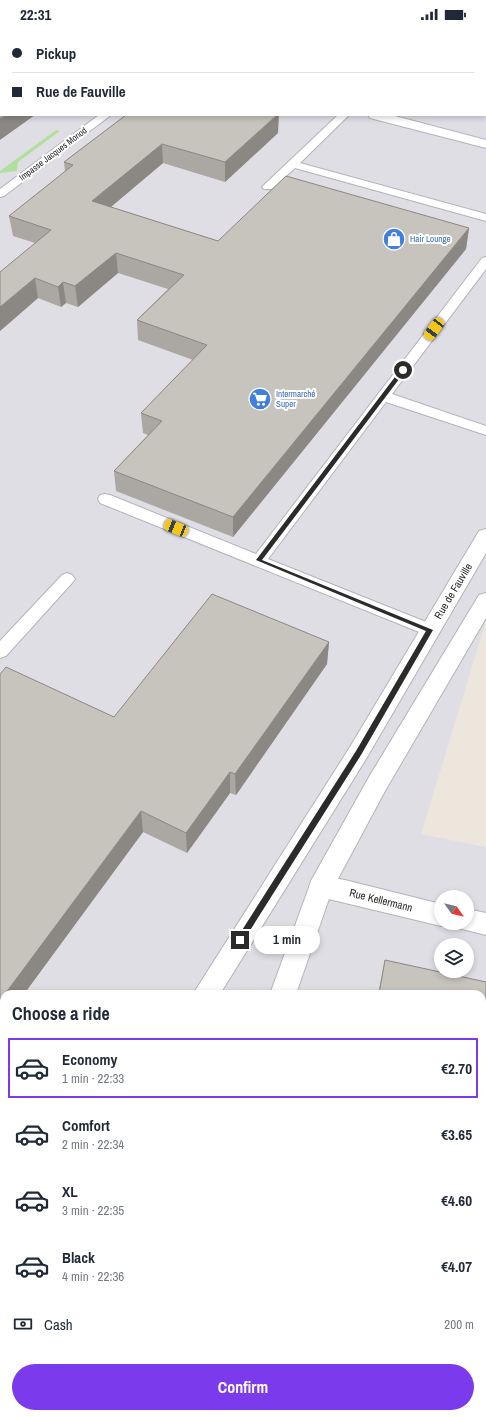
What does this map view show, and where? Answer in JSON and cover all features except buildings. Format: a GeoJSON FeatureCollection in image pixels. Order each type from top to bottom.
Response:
{"type":"FeatureCollection","features":[{"type":"Feature","properties":{"kind":"main road"},"geometry":{"type":"LineString","coordinates":[[380,116],[486,144]]}},
{"type":"Feature","properties":{"kind":"main road","name":"Rue de Fauville"},"geometry":{"type":"LineString","coordinates":[[209,990],[358,753],[486,536]]}},
{"type":"Feature","properties":{"kind":"main road"},"geometry":{"type":"LineString","coordinates":[[284,990],[321,887],[377,784],[486,600]]}},
{"type":"Feature","properties":{"kind":"main road","name":"Rue Kellermann"},"geometry":{"type":"LineString","coordinates":[[321,887],[345,891],[434,913]]}},
{"type":"Feature","properties":{"kind":"main road"},"geometry":{"type":"LineString","coordinates":[[474,921],[486,924]]}},
{"type":"Feature","properties":{"kind":"lane","name":"Impasse Jacques Monod"},"geometry":{"type":"LineString","coordinates":[[0,194],[105,116]]}},
{"type":"Feature","properties":{"kind":"lane"},"geometry":{"type":"LineString","coordinates":[[268,187],[343,116]]}},
{"type":"Feature","properties":{"kind":"lane"},"geometry":{"type":"LineString","coordinates":[[293,164],[486,218]]}},
{"type":"Feature","properties":{"kind":"lane"},"geometry":{"type":"LineString","coordinates":[[259,560],[486,261]]}},
{"type":"Feature","properties":{"kind":"lane"},"geometry":{"type":"LineString","coordinates":[[383,396],[486,431]]}},
{"type":"Feature","properties":{"kind":"lane"},"geometry":{"type":"LineString","coordinates":[[105,499],[430,630]]}},
{"type":"Feature","properties":{"kind":"lane"},"geometry":{"type":"LineString","coordinates":[[0,652],[67,579]]}},
{"type":"Feature","properties":{"kind":"shaded area"},"geometry":{"type":"Polygon","coordinates":[[[0,116],[486,116],[486,621],[421,834],[486,847],[486,990],[0,990],[0,116]]]}},
{"type":"Feature","properties":{"kind":"green space"},"geometry":{"type":"Polygon","coordinates":[[[56,130],[60,131],[18,162],[17,171],[0,173],[0,171],[56,130]]]}},
{"type":"Feature","properties":{"kind":"place","name":"Hair Lounge"},"geometry":{"type":"Point","coordinates":[394,239]}},
{"type":"Feature","properties":{"kind":"place","name":"Intermarché Super"},"geometry":{"type":"Point","coordinates":[260,399]}},
{"type":"Feature","properties":{"kind":"route"},"geometry":{"type":"LineString","coordinates":[[240,940],[358,753],[430,630],[259,560],[403,370]]}}]}
